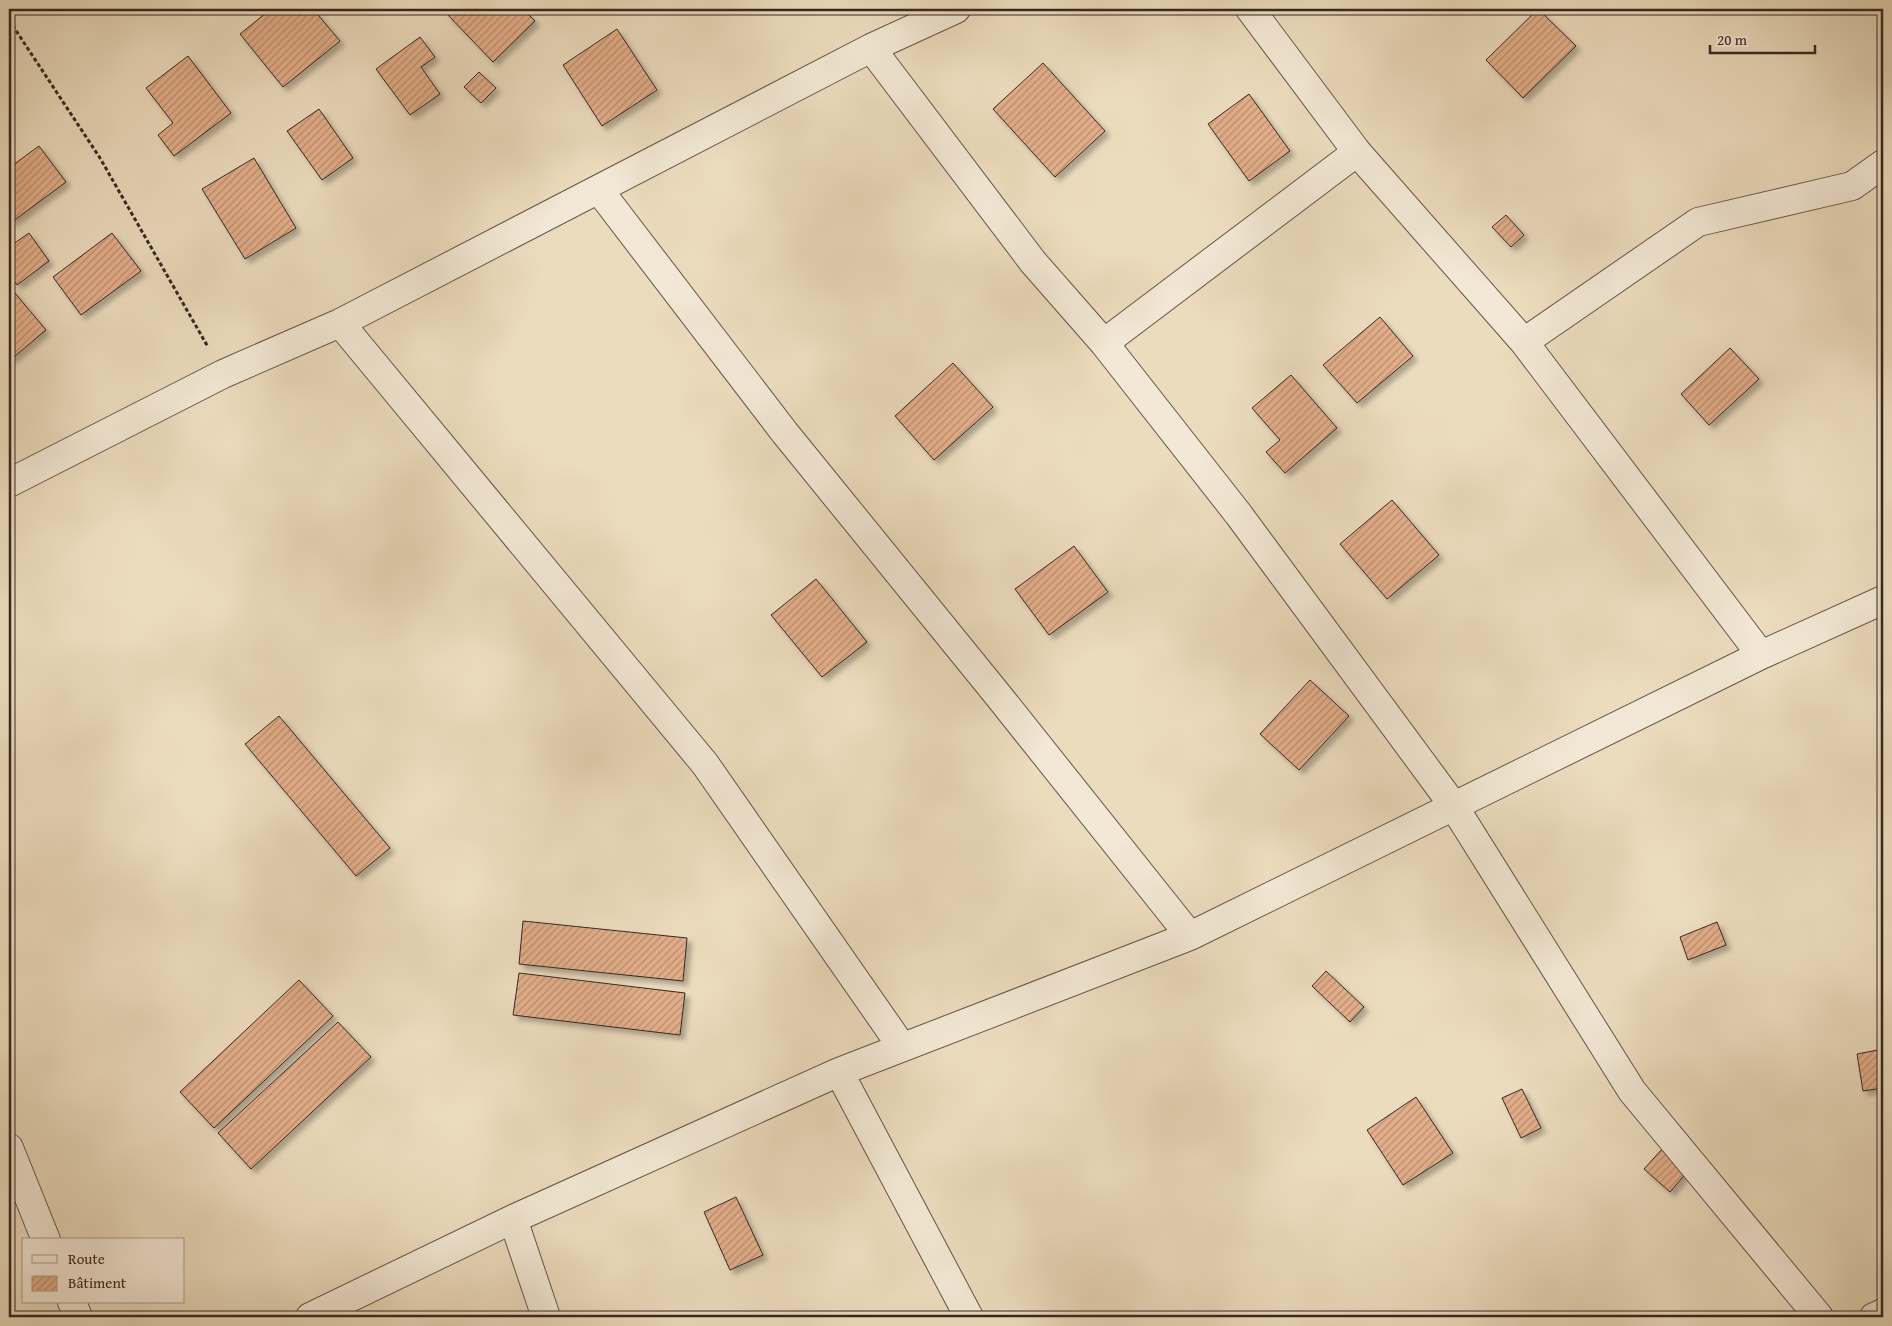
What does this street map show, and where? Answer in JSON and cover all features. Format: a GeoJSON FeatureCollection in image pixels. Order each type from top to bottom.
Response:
{"type":"FeatureCollection","features":[{"type":"Feature","properties":{"kind":"street"},"geometry":{"type":"LineString","coordinates":[[9,483],[223,374],[340,324],[871,48],[956,9]]}},
{"type":"Feature","properties":{"kind":"street"},"geometry":{"type":"LineString","coordinates":[[1250,9],[1357,152],[1524,342],[1761,654]]}},
{"type":"Feature","properties":{"kind":"street"},"geometry":{"type":"LineString","coordinates":[[871,48],[1033,262],[1104,343],[1239,516],[1453,805],[1632,1091],[1819,1317]]}},
{"type":"Feature","properties":{"kind":"street"},"geometry":{"type":"LineString","coordinates":[[1104,343],[1357,152]]}},
{"type":"Feature","properties":{"kind":"street"},"geometry":{"type":"LineString","coordinates":[[1524,342],[1698,222],[1852,186],[1883,164]]}},
{"type":"Feature","properties":{"kind":"street"},"geometry":{"type":"LineString","coordinates":[[599,190],[784,433],[997,694],[1190,936]]}},
{"type":"Feature","properties":{"kind":"street"},"geometry":{"type":"LineString","coordinates":[[340,324],[705,764],[902,1047]]}},
{"type":"Feature","properties":{"kind":"street"},"geometry":{"type":"LineString","coordinates":[[310,1317],[513,1219],[839,1072],[1190,936],[1761,654],[1883,600]]}},
{"type":"Feature","properties":{"kind":"street"},"geometry":{"type":"LineString","coordinates":[[839,1072],[969,1317]]}},
{"type":"Feature","properties":{"kind":"street"},"geometry":{"type":"LineString","coordinates":[[9,1148],[45,1238]]}},
{"type":"Feature","properties":{"kind":"street"},"geometry":{"type":"LineString","coordinates":[[513,1219],[546,1317]]}},
{"type":"Feature","properties":{"kind":"street"},"geometry":{"type":"LineString","coordinates":[[73,1304],[78,1317]]}},
{"type":"Feature","properties":{"kind":"street"},"geometry":{"type":"LineString","coordinates":[[1874,1317],[1883,1313]]}},
{"type":"Feature","properties":{"kind":"path"},"geometry":{"type":"LineString","coordinates":[[9,20],[100,158],[223,374]]}},
{"type":"Feature","properties":{"kind":"building"},"geometry":{"type":"Polygon","coordinates":[[[271,9],[313,9],[340,41],[283,87],[240,34],[271,9]]]}},
{"type":"Feature","properties":{"kind":"building"},"geometry":{"type":"Polygon","coordinates":[[[451,9],[523,9],[535,21],[493,62],[446,13],[451,9]]]}},
{"type":"Feature","properties":{"kind":"building"},"geometry":{"type":"Polygon","coordinates":[[[1538,9],[1576,46],[1523,98],[1486,60],[1538,9]]]}},
{"type":"Feature","properties":{"kind":"building"},"geometry":{"type":"Polygon","coordinates":[[[617,29],[657,90],[602,126],[563,65],[617,29]]]}},
{"type":"Feature","properties":{"kind":"building"},"geometry":{"type":"Polygon","coordinates":[[[420,37],[435,57],[421,67],[440,94],[410,115],[376,69],[420,37]]]}},
{"type":"Feature","properties":{"kind":"building"},"geometry":{"type":"Polygon","coordinates":[[[188,56],[231,113],[174,156],[158,135],[173,123],[146,88],[188,56]]]}},
{"type":"Feature","properties":{"kind":"building"},"geometry":{"type":"Polygon","coordinates":[[[1043,63],[1105,131],[1055,177],[993,109],[1043,63]]]}},
{"type":"Feature","properties":{"kind":"building"},"geometry":{"type":"Polygon","coordinates":[[[479,72],[496,88],[481,103],[464,87],[479,72]]]}},
{"type":"Feature","properties":{"kind":"building"},"geometry":{"type":"Polygon","coordinates":[[[1249,94],[1290,151],[1249,181],[1208,124],[1249,94]]]}},
{"type":"Feature","properties":{"kind":"building"},"geometry":{"type":"Polygon","coordinates":[[[319,109],[353,158],[322,180],[287,131],[319,109]]]}},
{"type":"Feature","properties":{"kind":"building"},"geometry":{"type":"Polygon","coordinates":[[[39,146],[66,182],[12,222],[9,217],[9,168],[39,146]]]}},
{"type":"Feature","properties":{"kind":"building"},"geometry":{"type":"Polygon","coordinates":[[[254,158],[296,228],[245,259],[202,189],[254,158]]]}},
{"type":"Feature","properties":{"kind":"building"},"geometry":{"type":"Polygon","coordinates":[[[1506,215],[1524,235],[1511,247],[1492,227],[1506,215]]]}},
{"type":"Feature","properties":{"kind":"building"},"geometry":{"type":"Polygon","coordinates":[[[29,233],[49,261],[17,285],[9,274],[9,247],[29,233]]]}},
{"type":"Feature","properties":{"kind":"building"},"geometry":{"type":"Polygon","coordinates":[[[112,233],[141,271],[81,315],[53,277],[112,233]]]}},
{"type":"Feature","properties":{"kind":"building"},"geometry":{"type":"Polygon","coordinates":[[[9,286],[46,330],[9,361],[9,286]]]}},
{"type":"Feature","properties":{"kind":"building"},"geometry":{"type":"Polygon","coordinates":[[[1380,317],[1413,356],[1357,403],[1323,365],[1380,317]]]}},
{"type":"Feature","properties":{"kind":"building"},"geometry":{"type":"Polygon","coordinates":[[[1730,348],[1759,379],[1709,425],[1681,394],[1730,348]]]}},
{"type":"Feature","properties":{"kind":"building"},"geometry":{"type":"Polygon","coordinates":[[[953,363],[993,407],[934,460],[895,416],[953,363]]]}},
{"type":"Feature","properties":{"kind":"building"},"geometry":{"type":"Polygon","coordinates":[[[1291,375],[1337,428],[1285,473],[1266,452],[1280,440],[1252,408],[1291,375]]]}},
{"type":"Feature","properties":{"kind":"building"},"geometry":{"type":"Polygon","coordinates":[[[1392,500],[1439,555],[1387,599],[1340,544],[1392,500]]]}},
{"type":"Feature","properties":{"kind":"building"},"geometry":{"type":"Polygon","coordinates":[[[1074,546],[1108,592],[1049,635],[1015,589],[1074,546]]]}},
{"type":"Feature","properties":{"kind":"building"},"geometry":{"type":"Polygon","coordinates":[[[816,579],[867,642],[822,677],[771,615],[816,579]]]}},
{"type":"Feature","properties":{"kind":"building"},"geometry":{"type":"Polygon","coordinates":[[[1310,680],[1349,716],[1299,770],[1260,734],[1310,680]]]}},
{"type":"Feature","properties":{"kind":"building"},"geometry":{"type":"Polygon","coordinates":[[[279,716],[390,848],[356,876],[245,744],[279,716]]]}},
{"type":"Feature","properties":{"kind":"building"},"geometry":{"type":"Polygon","coordinates":[[[523,921],[687,938],[683,981],[519,964],[523,921]]]}},
{"type":"Feature","properties":{"kind":"building"},"geometry":{"type":"Polygon","coordinates":[[[1717,922],[1726,945],[1688,960],[1680,937],[1717,922]]]}},
{"type":"Feature","properties":{"kind":"building"},"geometry":{"type":"Polygon","coordinates":[[[1326,971],[1364,1007],[1350,1022],[1312,986],[1326,971]]]}},
{"type":"Feature","properties":{"kind":"building"},"geometry":{"type":"Polygon","coordinates":[[[519,973],[685,993],[680,1035],[513,1015],[519,973]]]}},
{"type":"Feature","properties":{"kind":"building"},"geometry":{"type":"Polygon","coordinates":[[[299,980],[333,1016],[214,1128],[180,1092],[299,980]]]}},
{"type":"Feature","properties":{"kind":"building"},"geometry":{"type":"Polygon","coordinates":[[[338,1022],[371,1057],[251,1169],[218,1133],[338,1022]]]}},
{"type":"Feature","properties":{"kind":"building"},"geometry":{"type":"Polygon","coordinates":[[[1883,1049],[1883,1088],[1863,1091],[1857,1054],[1883,1049]]]}},
{"type":"Feature","properties":{"kind":"building"},"geometry":{"type":"Polygon","coordinates":[[[1522,1089],[1541,1128],[1521,1138],[1502,1098],[1522,1089]]]}},
{"type":"Feature","properties":{"kind":"building"},"geometry":{"type":"Polygon","coordinates":[[[1416,1097],[1453,1153],[1403,1185],[1367,1130],[1416,1097]]]}},
{"type":"Feature","properties":{"kind":"building"},"geometry":{"type":"Polygon","coordinates":[[[1663,1148],[1688,1171],[1670,1192],[1644,1169],[1663,1148]]]}},
{"type":"Feature","properties":{"kind":"building"},"geometry":{"type":"Polygon","coordinates":[[[736,1197],[763,1255],[730,1270],[704,1212],[736,1197]]]}}]}
